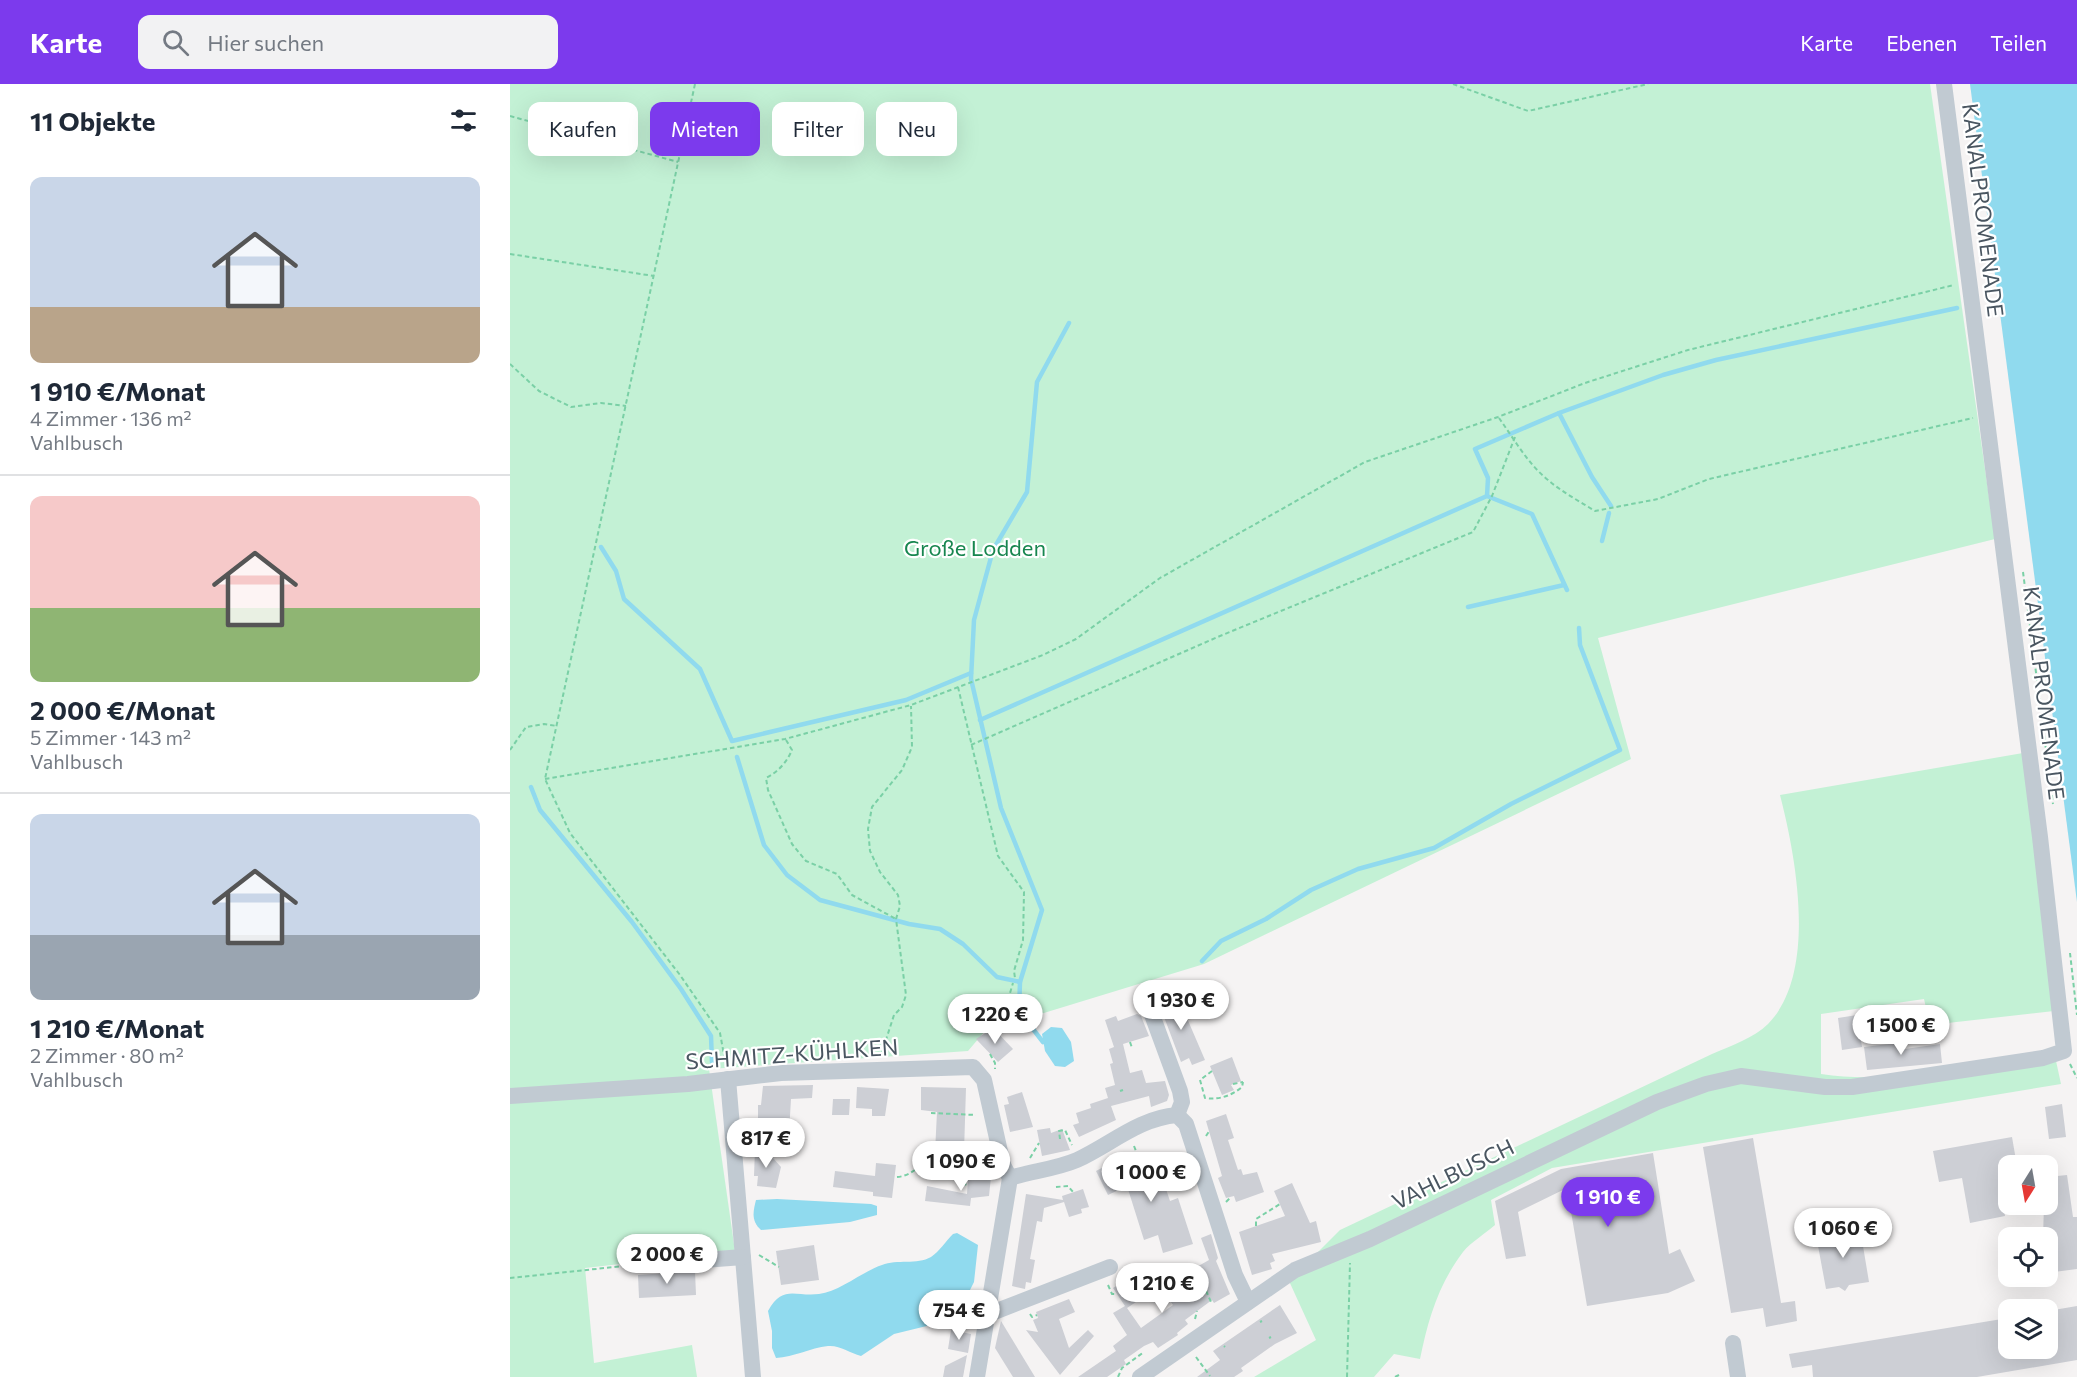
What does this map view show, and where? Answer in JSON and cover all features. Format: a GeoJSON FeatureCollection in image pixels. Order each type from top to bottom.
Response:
{"type":"FeatureCollection","features":[{"type":"Feature","properties":{"kind":"street","name":"KANALPROMENADE"},"geometry":{"type":"LineString","coordinates":[[1809,1084],[1852,1087],[2043,1058],[2064,1051],[1987,415],[1944,84]]}},
{"type":"Feature","properties":{"kind":"street"},"geometry":{"type":"LineString","coordinates":[[1151,1012],[1180,1091],[1181,1108],[1177,1115]]}},
{"type":"Feature","properties":{"kind":"street","name":"SCHMITZ-KÜHLKEN"},"geometry":{"type":"LineString","coordinates":[[510,1096],[781,1073],[973,1067],[984,1080],[1006,1171],[989,1314],[977,1377]]}},
{"type":"Feature","properties":{"kind":"street","name":"VAHLBUSCH"},"geometry":{"type":"LineString","coordinates":[[1140,1377],[1295,1270],[1347,1249],[1657,1102],[1706,1084],[1741,1076],[1809,1084]]}},
{"type":"Feature","properties":{"kind":"street"},"geometry":{"type":"LineString","coordinates":[[728,1079],[753,1377]]}},
{"type":"Feature","properties":{"kind":"street"},"geometry":{"type":"LineString","coordinates":[[941,1162],[1006,1171],[1077,1160],[1129,1131],[1160,1118],[1177,1115]]}},
{"type":"Feature","properties":{"kind":"street"},"geometry":{"type":"LineString","coordinates":[[1177,1115],[1186,1124],[1235,1275],[1248,1302]]}},
{"type":"Feature","properties":{"kind":"street"},"geometry":{"type":"LineString","coordinates":[[638,1265],[743,1257]]}},
{"type":"Feature","properties":{"kind":"street"},"geometry":{"type":"LineString","coordinates":[[989,1314],[1110,1267]]}},
{"type":"Feature","properties":{"kind":"street"},"geometry":{"type":"LineString","coordinates":[[1733,1343],[1738,1377]]}},
{"type":"Feature","properties":{"kind":"path"},"geometry":{"type":"LineString","coordinates":[[695,84],[545,779],[570,833],[680,975],[720,1034],[728,1079]]}},
{"type":"Feature","properties":{"kind":"path"},"geometry":{"type":"LineString","coordinates":[[1453,84],[1527,111],[1648,84]]}},
{"type":"Feature","properties":{"kind":"path"},"geometry":{"type":"LineString","coordinates":[[510,116],[678,162]]}},
{"type":"Feature","properties":{"kind":"path"},"geometry":{"type":"LineString","coordinates":[[510,254],[654,276]]}},
{"type":"Feature","properties":{"kind":"path"},"geometry":{"type":"LineString","coordinates":[[545,779],[785,739],[911,705],[1042,655],[1076,639],[1160,578],[1365,462],[1498,417],[1585,383],[1688,350],[1969,282]]}},
{"type":"Feature","properties":{"kind":"path"},"geometry":{"type":"LineString","coordinates":[[510,364],[539,391],[571,407],[601,403],[626,406]]}},
{"type":"Feature","properties":{"kind":"path"},"geometry":{"type":"LineString","coordinates":[[1498,417],[1515,437],[1522,453],[1547,479],[1595,511],[1658,499],[1709,479],[1987,415]]}},
{"type":"Feature","properties":{"kind":"path"},"geometry":{"type":"LineString","coordinates":[[971,745],[1220,636],[1473,532],[1492,496],[1515,437]]}},
{"type":"Feature","properties":{"kind":"path"},"geometry":{"type":"LineString","coordinates":[[958,687],[998,856],[1024,892],[1023,939],[1014,971],[1015,978]]}},
{"type":"Feature","properties":{"kind":"path"},"geometry":{"type":"LineString","coordinates":[[879,1070],[879,1059],[894,1015],[902,1007],[906,995],[896,919],[900,906],[898,895],[880,872],[870,851],[868,828],[872,807],[902,770],[912,747],[911,705]]}},
{"type":"Feature","properties":{"kind":"path"},"geometry":{"type":"LineString","coordinates":[[510,750],[526,727],[544,724],[557,726]]}},
{"type":"Feature","properties":{"kind":"path"},"geometry":{"type":"LineString","coordinates":[[785,739],[792,750],[789,757],[775,773],[766,778],[768,790],[792,844],[806,861],[837,874],[852,895],[896,919]]}},
{"type":"Feature","properties":{"kind":"path"},"geometry":{"type":"LineString","coordinates":[[999,1026],[1011,1011],[1010,993],[1013,983]]}},
{"type":"Feature","properties":{"kind":"path"},"geometry":{"type":"LineString","coordinates":[[1903,1043],[1939,1038]]}},
{"type":"Feature","properties":{"kind":"path"},"geometry":{"type":"LineString","coordinates":[[1917,1041],[1917,1047]]}},
{"type":"Feature","properties":{"kind":"path"},"geometry":{"type":"LineString","coordinates":[[1130,1042],[1132,1048]]}},
{"type":"Feature","properties":{"kind":"path"},"geometry":{"type":"LineString","coordinates":[[2074,1071],[2077,1068]]}},
{"type":"Feature","properties":{"kind":"path"},"geometry":{"type":"LineString","coordinates":[[1212,1071],[1200,1080],[1205,1098],[1215,1100],[1233,1095],[1242,1088],[1243,1082],[1233,1084]]}},
{"type":"Feature","properties":{"kind":"path"},"geometry":{"type":"LineString","coordinates":[[931,1113],[991,1116]]}},
{"type":"Feature","properties":{"kind":"path"},"geometry":{"type":"LineString","coordinates":[[1060,1139],[1059,1131],[1065,1130],[1077,1160]]}},
{"type":"Feature","properties":{"kind":"path"},"geometry":{"type":"LineString","coordinates":[[1129,1131],[1145,1174]]}},
{"type":"Feature","properties":{"kind":"path"},"geometry":{"type":"LineString","coordinates":[[897,1177],[909,1176],[921,1165],[941,1162]]}},
{"type":"Feature","properties":{"kind":"path"},"geometry":{"type":"LineString","coordinates":[[1056,1187],[1068,1186],[1073,1192]]}},
{"type":"Feature","properties":{"kind":"path"},"geometry":{"type":"LineString","coordinates":[[1256,1226],[1256,1219],[1280,1204]]}},
{"type":"Feature","properties":{"kind":"path"},"geometry":{"type":"LineString","coordinates":[[1347,1249],[1351,1264],[1347,1377]]}},
{"type":"Feature","properties":{"kind":"path"},"geometry":{"type":"LineString","coordinates":[[510,1278],[638,1265]]}},
{"type":"Feature","properties":{"kind":"path"},"geometry":{"type":"LineString","coordinates":[[1200,1277],[1211,1302]]}},
{"type":"Feature","properties":{"kind":"path"},"geometry":{"type":"LineString","coordinates":[[1187,1345],[1210,1376]]}},
{"type":"Feature","properties":{"kind":"path"},"geometry":{"type":"LineString","coordinates":[[1118,1377],[1119,1371],[1133,1356],[1144,1352]]}},
{"type":"Feature","properties":{"kind":"path"},"geometry":{"type":"LineString","coordinates":[[1395,1377],[1399,1375]]}},
{"type":"Feature","properties":{"kind":"green space","name":"Große Lodden"},"geometry":{"type":"Polygon","coordinates":[[[510,84],[1930,84],[1995,539],[1598,638],[1631,759],[1204,964],[985,1031],[968,1051],[709,1069],[735,1251],[585,1268],[594,1363],[692,1345],[697,1377],[510,1377],[510,84]]]}},
{"type":"Feature","properties":{"kind":"green space"},"geometry":{"type":"Polygon","coordinates":[[[2023,753],[2054,1011],[1930,1025],[1924,999],[1821,1014],[1821,1074],[1877,1077],[1933,1072],[2044,1054],[2053,1047],[2061,1084],[1552,1168],[1491,1200],[1495,1225],[1466,1248],[1454,1264],[1431,1317],[1420,1359],[1394,1354],[1374,1377],[1254,1377],[1316,1340],[1289,1281],[1340,1230],[1742,1041],[1768,1024],[1784,1002],[1793,975],[1798,945],[1799,914],[1796,881],[1780,795],[2023,753]]]}},
{"type":"Feature","properties":{"kind":"water"},"geometry":{"type":"Polygon","coordinates":[[[1970,84],[2077,84],[2077,902],[1970,84]]]}},
{"type":"Feature","properties":{"kind":"water"},"geometry":{"type":"Polygon","coordinates":[[[1051,1027],[1062,1028],[1071,1042],[1074,1061],[1065,1067],[1055,1066],[1045,1051],[1042,1034],[1051,1027]]]}},
{"type":"Feature","properties":{"kind":"water"},"geometry":{"type":"Polygon","coordinates":[[[756,1200],[871,1204],[877,1206],[877,1215],[850,1222],[761,1230],[754,1216],[756,1200]]]}},
{"type":"Feature","properties":{"kind":"water"},"geometry":{"type":"Polygon","coordinates":[[[957,1233],[978,1245],[974,1282],[970,1290],[970,1300],[964,1309],[939,1323],[894,1334],[861,1356],[841,1348],[828,1346],[776,1358],[772,1348],[772,1331],[768,1311],[779,1297],[790,1294],[827,1292],[882,1265],[931,1257],[953,1234],[957,1233]]]}},
{"type":"Feature","properties":{"kind":"building"},"geometry":{"type":"Polygon","coordinates":[[[1177,995],[1205,1060],[1192,1065],[1189,1058],[1181,1062],[1158,1001],[1177,995]]]}},
{"type":"Feature","properties":{"kind":"building"},"geometry":{"type":"Polygon","coordinates":[[[1137,1014],[1141,1016],[1149,1036],[1123,1044],[1130,1073],[1142,1070],[1146,1083],[1165,1081],[1169,1095],[1167,1101],[1151,1107],[1149,1096],[1111,1106],[1116,1120],[1079,1137],[1073,1125],[1079,1123],[1076,1113],[1091,1108],[1090,1104],[1108,1098],[1105,1088],[1115,1085],[1109,1049],[1114,1047],[1105,1020],[1116,1016],[1118,1021],[1137,1014]]]}},
{"type":"Feature","properties":{"kind":"building"},"geometry":{"type":"Polygon","coordinates":[[[1857,1015],[1862,1047],[1842,1050],[1838,1018],[1857,1015]]]}},
{"type":"Feature","properties":{"kind":"building"},"geometry":{"type":"Polygon","coordinates":[[[993,1028],[1013,1049],[998,1062],[976,1039],[993,1028]]]}},
{"type":"Feature","properties":{"kind":"building"},"geometry":{"type":"Polygon","coordinates":[[[1897,1043],[1898,1050],[1940,1044],[1942,1063],[1867,1070],[1864,1047],[1897,1043]]]}},
{"type":"Feature","properties":{"kind":"building"},"geometry":{"type":"Polygon","coordinates":[[[1232,1057],[1241,1081],[1231,1085],[1234,1090],[1222,1095],[1210,1066],[1232,1057]]]}},
{"type":"Feature","properties":{"kind":"building"},"geometry":{"type":"Polygon","coordinates":[[[813,1085],[812,1098],[791,1099],[789,1133],[779,1134],[779,1145],[758,1145],[758,1105],[761,1105],[763,1086],[813,1085]]]}},
{"type":"Feature","properties":{"kind":"building"},"geometry":{"type":"Polygon","coordinates":[[[857,1087],[889,1089],[885,1116],[872,1116],[872,1109],[856,1108],[857,1087]]]}},
{"type":"Feature","properties":{"kind":"building"},"geometry":{"type":"Polygon","coordinates":[[[921,1087],[966,1088],[964,1152],[935,1152],[937,1112],[921,1110],[921,1087]]]}},
{"type":"Feature","properties":{"kind":"building"},"geometry":{"type":"Polygon","coordinates":[[[1022,1092],[1033,1127],[1010,1132],[1004,1105],[1009,1104],[1007,1097],[1022,1092]]]}},
{"type":"Feature","properties":{"kind":"building"},"geometry":{"type":"Polygon","coordinates":[[[833,1099],[850,1099],[849,1115],[832,1115],[833,1099]]]}},
{"type":"Feature","properties":{"kind":"building"},"geometry":{"type":"Polygon","coordinates":[[[2062,1104],[2066,1137],[2049,1139],[2045,1107],[2062,1104]]]}},
{"type":"Feature","properties":{"kind":"building"},"geometry":{"type":"Polygon","coordinates":[[[1226,1114],[1234,1138],[1228,1140],[1238,1170],[1241,1169],[1243,1175],[1257,1172],[1264,1192],[1236,1202],[1234,1196],[1226,1198],[1218,1178],[1222,1176],[1206,1121],[1226,1114]]]}},
{"type":"Feature","properties":{"kind":"building"},"geometry":{"type":"Polygon","coordinates":[[[1050,1128],[1051,1133],[1062,1129],[1070,1150],[1042,1156],[1037,1130],[1050,1128]]]}},
{"type":"Feature","properties":{"kind":"building"},"geometry":{"type":"Polygon","coordinates":[[[2012,1137],[2015,1155],[1998,1155],[1998,1215],[2005,1216],[1970,1223],[1962,1178],[1939,1182],[1933,1151],[2012,1137]]]}},
{"type":"Feature","properties":{"kind":"building"},"geometry":{"type":"Polygon","coordinates":[[[1753,1138],[1781,1303],[1795,1301],[1797,1321],[1766,1327],[1763,1308],[1731,1313],[1703,1147],[1753,1138]]]}},
{"type":"Feature","properties":{"kind":"building"},"geometry":{"type":"Polygon","coordinates":[[[755,1149],[765,1149],[781,1167],[776,1188],[757,1186],[758,1176],[754,1176],[755,1149]]]}},
{"type":"Feature","properties":{"kind":"building"},"geometry":{"type":"Polygon","coordinates":[[[1653,1153],[1669,1254],[1680,1249],[1695,1281],[1668,1293],[1587,1306],[1567,1188],[1518,1212],[1526,1256],[1506,1259],[1495,1201],[1561,1169],[1653,1153]]]}},
{"type":"Feature","properties":{"kind":"building"},"geometry":{"type":"Polygon","coordinates":[[[1160,1154],[1165,1172],[1161,1174],[1170,1201],[1178,1198],[1193,1244],[1163,1253],[1158,1235],[1144,1240],[1127,1186],[1108,1195],[1096,1171],[1117,1160],[1126,1178],[1146,1174],[1142,1159],[1160,1154]]]}},
{"type":"Feature","properties":{"kind":"building"},"geometry":{"type":"Polygon","coordinates":[[[876,1163],[896,1165],[892,1198],[873,1196],[873,1192],[833,1187],[835,1171],[875,1176],[876,1163]]]}},
{"type":"Feature","properties":{"kind":"building"},"geometry":{"type":"Polygon","coordinates":[[[971,1174],[991,1177],[989,1196],[971,1198],[970,1206],[925,1201],[927,1186],[967,1194],[971,1174]]]}},
{"type":"Feature","properties":{"kind":"building"},"geometry":{"type":"Polygon","coordinates":[[[2067,1175],[2073,1217],[2077,1217],[2077,1269],[2058,1271],[2058,1227],[2043,1227],[2044,1215],[2058,1215],[2058,1176],[2067,1175]]]}},
{"type":"Feature","properties":{"kind":"building"},"geometry":{"type":"Polygon","coordinates":[[[1292,1183],[1310,1223],[1316,1221],[1321,1242],[1272,1254],[1275,1261],[1270,1263],[1272,1269],[1252,1275],[1239,1232],[1285,1216],[1274,1191],[1292,1183]]]}},
{"type":"Feature","properties":{"kind":"building"},"geometry":{"type":"Polygon","coordinates":[[[1083,1189],[1089,1207],[1081,1209],[1082,1213],[1069,1217],[1064,1202],[1044,1208],[1042,1222],[1037,1221],[1030,1259],[1035,1260],[1031,1283],[1026,1282],[1025,1289],[1012,1286],[1026,1194],[1063,1200],[1062,1196],[1083,1189]]]}},
{"type":"Feature","properties":{"kind":"building"},"geometry":{"type":"Polygon","coordinates":[[[1860,1228],[1869,1282],[1849,1285],[1845,1291],[1839,1287],[1826,1289],[1816,1235],[1860,1228]]]}},
{"type":"Feature","properties":{"kind":"building"},"geometry":{"type":"Polygon","coordinates":[[[1211,1234],[1218,1258],[1216,1261],[1230,1294],[1214,1303],[1212,1300],[1185,1320],[1188,1324],[1177,1333],[1178,1335],[1158,1348],[1153,1342],[1144,1346],[1124,1360],[1126,1364],[1107,1377],[1078,1377],[1116,1351],[1113,1346],[1127,1335],[1113,1313],[1125,1306],[1113,1288],[1129,1278],[1142,1298],[1127,1308],[1141,1328],[1173,1305],[1169,1299],[1179,1292],[1181,1295],[1201,1280],[1195,1268],[1209,1260],[1201,1238],[1211,1234]]]}},
{"type":"Feature","properties":{"kind":"building"},"geometry":{"type":"Polygon","coordinates":[[[814,1245],[819,1280],[781,1285],[776,1251],[814,1245]]]}},
{"type":"Feature","properties":{"kind":"building"},"geometry":{"type":"Polygon","coordinates":[[[695,1271],[696,1295],[639,1298],[638,1275],[695,1271]]]}},
{"type":"Feature","properties":{"kind":"building"},"geometry":{"type":"Polygon","coordinates":[[[1069,1299],[1075,1312],[1059,1319],[1069,1348],[1088,1330],[1094,1336],[1060,1375],[1026,1330],[1038,1332],[1033,1320],[1038,1318],[1036,1312],[1069,1299]]]}},
{"type":"Feature","properties":{"kind":"building"},"geometry":{"type":"Polygon","coordinates":[[[1280,1305],[1297,1333],[1275,1344],[1241,1368],[1243,1371],[1234,1377],[1197,1377],[1220,1360],[1213,1351],[1280,1305]]]}},
{"type":"Feature","properties":{"kind":"building"},"geometry":{"type":"Polygon","coordinates":[[[2077,1306],[2077,1360],[1977,1377],[1813,1377],[1812,1365],[1792,1368],[1789,1354],[1998,1320],[1998,1359],[2058,1359],[2058,1309],[2077,1306]]]}},
{"type":"Feature","properties":{"kind":"building"},"geometry":{"type":"Polygon","coordinates":[[[1001,1321],[1035,1377],[1013,1377],[995,1348],[1001,1321]]]}},
{"type":"Feature","properties":{"kind":"building"},"geometry":{"type":"Polygon","coordinates":[[[951,1330],[971,1334],[968,1353],[948,1349],[951,1330]]]}},
{"type":"Feature","properties":{"kind":"building"},"geometry":{"type":"Polygon","coordinates":[[[967,1355],[963,1377],[943,1377],[945,1366],[967,1355]]]}},
{"type":"Feature","properties":{"kind":"waterway"},"geometry":{"type":"LineString","coordinates":[[1559,413],[1663,375],[1716,360],[1957,308]]}},
{"type":"Feature","properties":{"kind":"waterway"},"geometry":{"type":"LineString","coordinates":[[1043,1042],[1019,1011],[1020,982],[1042,910],[1001,808],[971,679],[974,620],[993,550],[1027,492],[1037,382],[1069,323]]}},
{"type":"Feature","properties":{"kind":"waterway"},"geometry":{"type":"LineString","coordinates":[[1567,590],[1532,514],[1487,496],[1488,478],[1475,449],[1559,413],[1592,477],[1611,506]]}},
{"type":"Feature","properties":{"kind":"waterway"},"geometry":{"type":"LineString","coordinates":[[980,720],[1487,496]]}},
{"type":"Feature","properties":{"kind":"waterway"},"geometry":{"type":"LineString","coordinates":[[1602,541],[1609,513]]}},
{"type":"Feature","properties":{"kind":"waterway"},"geometry":{"type":"LineString","coordinates":[[601,547],[616,571],[624,599],[700,669],[732,741],[906,700],[971,673]]}},
{"type":"Feature","properties":{"kind":"waterway"},"geometry":{"type":"LineString","coordinates":[[1468,607],[1564,585]]}},
{"type":"Feature","properties":{"kind":"waterway"},"geometry":{"type":"LineString","coordinates":[[1202,961],[1221,941],[1266,919],[1311,890],[1358,869],[1434,848],[1511,804],[1620,750],[1580,645],[1579,628]]}},
{"type":"Feature","properties":{"kind":"waterway"},"geometry":{"type":"LineString","coordinates":[[737,757],[764,845],[787,875],[820,900],[909,924],[940,929],[963,944],[997,977],[1020,982]]}},
{"type":"Feature","properties":{"kind":"waterway"},"geometry":{"type":"LineString","coordinates":[[531,787],[540,810],[632,922],[681,989],[711,1036],[712,1062]]}}]}
